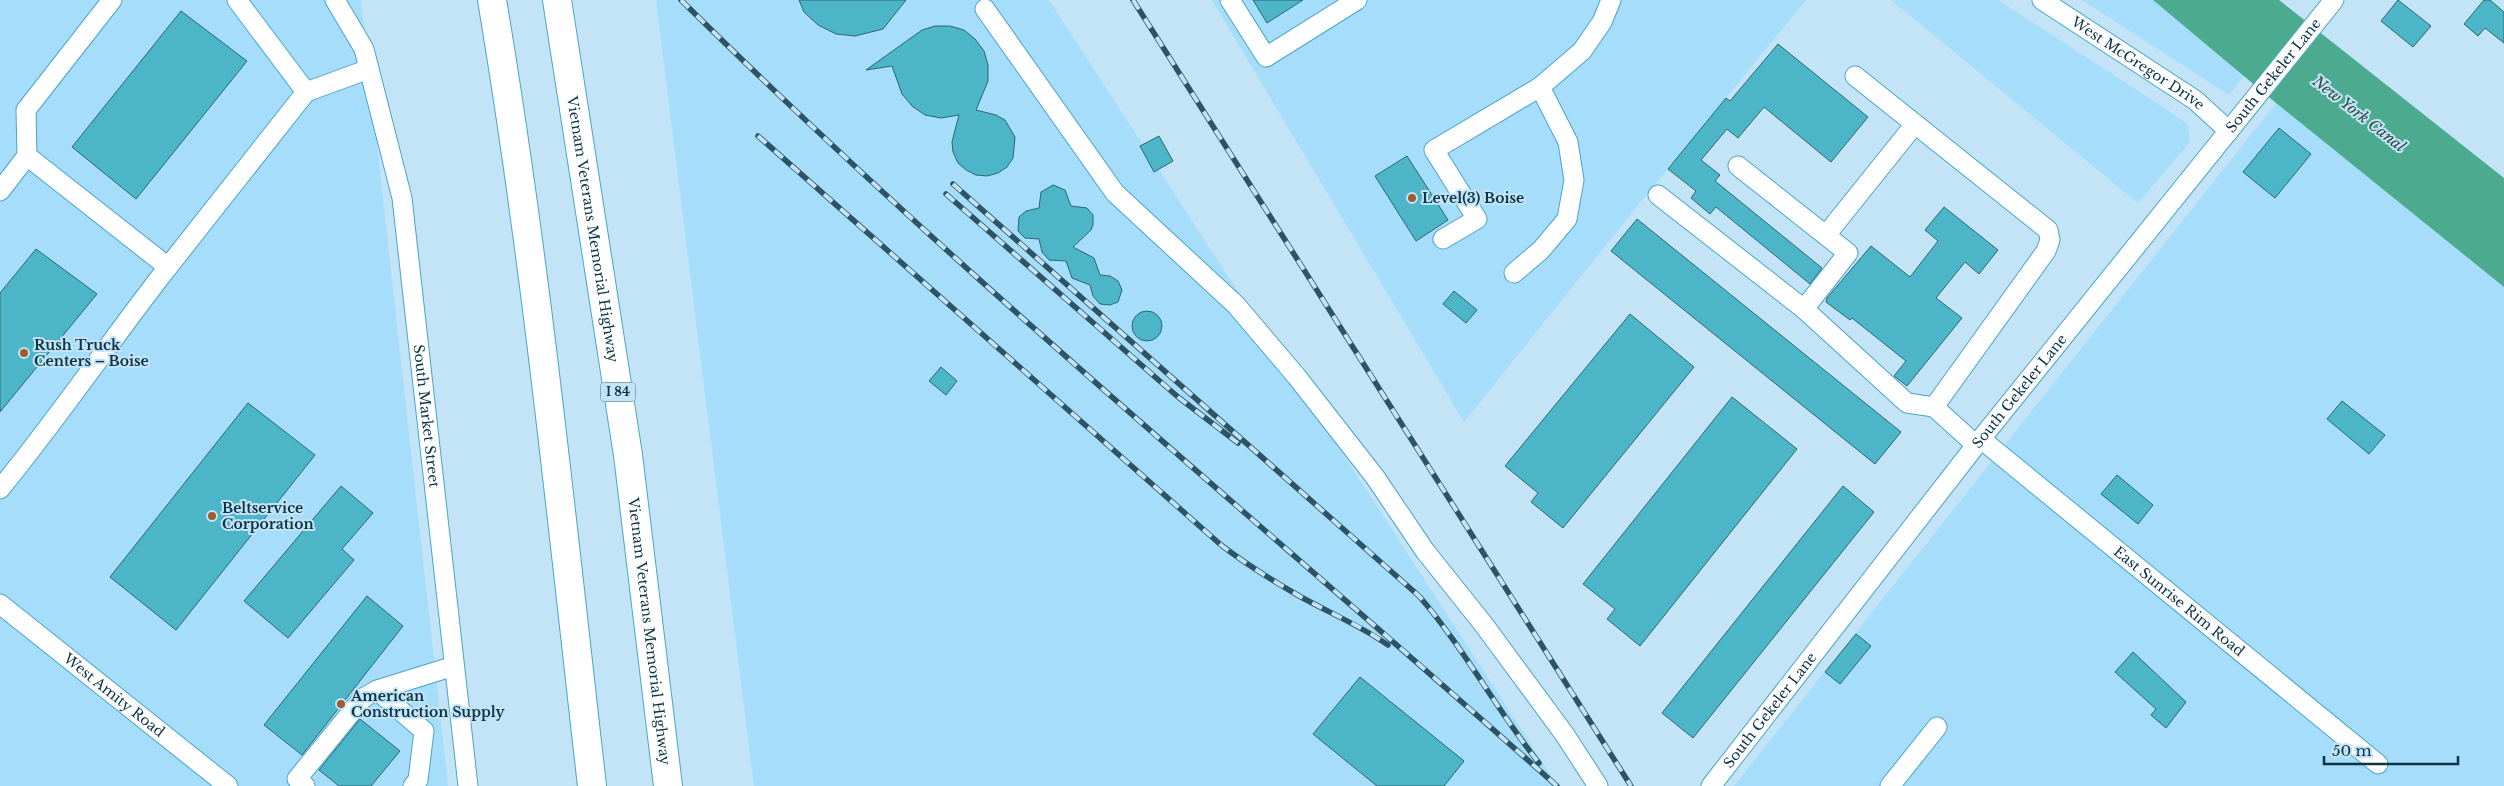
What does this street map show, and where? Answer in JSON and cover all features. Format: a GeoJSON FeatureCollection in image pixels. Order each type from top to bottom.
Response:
{"type":"FeatureCollection","features":[{"type":"Feature","properties":{"kind":"highway"},"geometry":{"type":"LineString","coordinates":[[492,0],[511,110],[544,368],[592,786]]}},
{"type":"Feature","properties":{"kind":"highway","name":"Vietnam Veterans Memorial Highway"},"geometry":{"type":"LineString","coordinates":[[557,0],[628,455],[668,786]]}},
{"type":"Feature","properties":{"kind":"street"},"geometry":{"type":"LineString","coordinates":[[0,190],[28,156],[26,110],[112,0]]}},
{"type":"Feature","properties":{"kind":"street"},"geometry":{"type":"LineString","coordinates":[[237,0],[306,92]]}},
{"type":"Feature","properties":{"kind":"street","name":"South Market Street"},"geometry":{"type":"LineString","coordinates":[[335,0],[364,49],[402,198],[468,786]]}},
{"type":"Feature","properties":{"kind":"street"},"geometry":{"type":"LineString","coordinates":[[1230,0],[1266,57],[1357,0]]}},
{"type":"Feature","properties":{"kind":"street"},"geometry":{"type":"LineString","coordinates":[[1444,239],[1477,219],[1434,150],[1540,87],[1582,51],[1602,22],[1611,0]]}},
{"type":"Feature","properties":{"kind":"street","name":"West McGregor Drive"},"geometry":{"type":"LineString","coordinates":[[2042,0],[2195,100],[2229,131]]}},
{"type":"Feature","properties":{"kind":"street","name":"South Gekeler Lane"},"geometry":{"type":"LineString","coordinates":[[1711,786],[1978,442],[2334,0]]}},
{"type":"Feature","properties":{"kind":"street"},"geometry":{"type":"LineString","coordinates":[[986,10],[1115,194],[1236,305],[1297,377],[1375,477],[1425,551],[1506,653],[1598,786]]}},
{"type":"Feature","properties":{"kind":"street"},"geometry":{"type":"LineString","coordinates":[[0,489],[51,426],[106,348],[168,267],[306,92],[369,69]]}},
{"type":"Feature","properties":{"kind":"street"},"geometry":{"type":"LineString","coordinates":[[1658,194],[1804,309],[1908,403],[1934,407],[2046,251],[2050,240],[2048,230],[1855,76]]}},
{"type":"Feature","properties":{"kind":"street"},"geometry":{"type":"LineString","coordinates":[[1514,273],[1541,250],[1568,219],[1574,180],[1568,142],[1540,87]]}},
{"type":"Feature","properties":{"kind":"street"},"geometry":{"type":"LineString","coordinates":[[1826,235],[1915,124]]}},
{"type":"Feature","properties":{"kind":"street"},"geometry":{"type":"LineString","coordinates":[[28,156],[168,267]]}},
{"type":"Feature","properties":{"kind":"street"},"geometry":{"type":"LineString","coordinates":[[1738,166],[1848,253],[1804,309]]}},
{"type":"Feature","properties":{"kind":"street","name":"East Sunrise Rim Road"},"geometry":{"type":"LineString","coordinates":[[1934,407],[2378,764]]}},
{"type":"Feature","properties":{"kind":"street","name":"West Amity Road"},"geometry":{"type":"LineString","coordinates":[[0,604],[228,786]]}},
{"type":"Feature","properties":{"kind":"street"},"geometry":{"type":"LineString","coordinates":[[305,786],[296,779],[363,698],[377,690],[454,666]]}},
{"type":"Feature","properties":{"kind":"street"},"geometry":{"type":"LineString","coordinates":[[377,690],[424,731],[418,780],[413,786]]}},
{"type":"Feature","properties":{"kind":"street"},"geometry":{"type":"LineString","coordinates":[[1890,786],[1937,727]]}},
{"type":"Feature","properties":{"kind":"shaded area"},"geometry":{"type":"Polygon","coordinates":[[[0,0],[361,0],[448,786],[0,786],[0,0]]]}},
{"type":"Feature","properties":{"kind":"shaded area"},"geometry":{"type":"Polygon","coordinates":[[[656,0],[1049,0],[1558,786],[754,786],[656,0]]]}},
{"type":"Feature","properties":{"kind":"shaded area"},"geometry":{"type":"Polygon","coordinates":[[[1212,0],[1806,0],[1464,422],[1212,0]]]}},
{"type":"Feature","properties":{"kind":"shaded area"},"geometry":{"type":"Polygon","coordinates":[[[1891,0],[1998,0],[2188,125],[2190,142],[2138,203],[1891,0]]]}},
{"type":"Feature","properties":{"kind":"shaded area"},"geometry":{"type":"Polygon","coordinates":[[[2082,0],[2153,0],[2244,76],[2229,95],[2082,0]]]}},
{"type":"Feature","properties":{"kind":"shaded area"},"geometry":{"type":"Polygon","coordinates":[[[2276,103],[2504,287],[2504,786],[1734,786],[2276,103]]]}},
{"type":"Feature","properties":{"kind":"water","name":"New York Canal"},"geometry":{"type":"Polygon","coordinates":[[[2153,0],[2279,0],[2504,178],[2504,287],[2276,103],[2153,0]]]}},
{"type":"Feature","properties":{"kind":"building"},"geometry":{"type":"Polygon","coordinates":[[[799,0],[906,0],[883,29],[855,36],[836,34],[818,25],[804,12],[799,0]]]}},
{"type":"Feature","properties":{"kind":"building"},"geometry":{"type":"Polygon","coordinates":[[[1253,0],[1303,0],[1267,23],[1253,0]]]}},
{"type":"Feature","properties":{"kind":"building"},"geometry":{"type":"Polygon","coordinates":[[[2398,0],[2431,26],[2413,47],[2381,21],[2398,0]]]}},
{"type":"Feature","properties":{"kind":"building"},"geometry":{"type":"Polygon","coordinates":[[[2484,0],[2490,0],[2504,12],[2504,43],[2485,28],[2478,36],[2464,24],[2484,0]]]}},
{"type":"Feature","properties":{"kind":"building"},"geometry":{"type":"Polygon","coordinates":[[[181,11],[247,61],[136,199],[72,147],[181,11]]]}},
{"type":"Feature","properties":{"kind":"building"},"geometry":{"type":"Polygon","coordinates":[[[935,26],[950,26],[964,30],[975,39],[984,51],[988,65],[988,81],[976,110],[996,115],[1005,120],[1015,137],[1013,158],[1007,167],[998,173],[987,176],[976,175],[958,163],[953,152],[952,142],[959,115],[941,118],[925,115],[912,106],[902,94],[892,66],[866,70],[922,30],[935,26]]]}},
{"type":"Feature","properties":{"kind":"building"},"geometry":{"type":"Polygon","coordinates":[[[1778,44],[1868,117],[1831,162],[1764,107],[1738,138],[1727,129],[1701,160],[1720,175],[1715,181],[1822,268],[1810,284],[1716,207],[1710,214],[1691,198],[1696,191],[1668,169],[1726,98],[1730,101],[1778,44]]]}},
{"type":"Feature","properties":{"kind":"building"},"geometry":{"type":"Polygon","coordinates":[[[2279,128],[2311,154],[2275,198],[2243,172],[2279,128]]]}},
{"type":"Feature","properties":{"kind":"building"},"geometry":{"type":"Polygon","coordinates":[[[1159,136],[1173,161],[1154,172],[1140,146],[1159,136]]]}},
{"type":"Feature","properties":{"kind":"building","name":"Level(3) Boise"},"geometry":{"type":"Polygon","coordinates":[[[1407,156],[1448,220],[1416,241],[1375,176],[1407,156]]]}},
{"type":"Feature","properties":{"kind":"building"},"geometry":{"type":"Polygon","coordinates":[[[1053,185],[1065,190],[1071,206],[1087,208],[1093,215],[1091,230],[1073,247],[1094,258],[1100,275],[1110,276],[1118,281],[1122,290],[1118,302],[1110,305],[1100,304],[1093,296],[1090,285],[1072,278],[1066,261],[1049,260],[1042,252],[1039,239],[1025,238],[1018,231],[1019,217],[1026,211],[1039,208],[1041,192],[1053,185]]]}},
{"type":"Feature","properties":{"kind":"building"},"geometry":{"type":"Polygon","coordinates":[[[1944,207],[1998,250],[1979,274],[1965,262],[1936,298],[1962,318],[1907,386],[1894,376],[1906,361],[1852,318],[1850,320],[1826,302],[1827,298],[1871,246],[1910,277],[1938,241],[1925,230],[1944,207]]]}},
{"type":"Feature","properties":{"kind":"building"},"geometry":{"type":"Polygon","coordinates":[[[1637,219],[1901,432],[1875,464],[1611,251],[1637,219]]]}},
{"type":"Feature","properties":{"kind":"building","name":"Rush Truck Centers – Boise"},"geometry":{"type":"Polygon","coordinates":[[[36,249],[97,294],[0,412],[0,293],[36,249]]]}},
{"type":"Feature","properties":{"kind":"building"},"geometry":{"type":"Polygon","coordinates":[[[1454,291],[1477,310],[1466,323],[1443,304],[1454,291]]]}},
{"type":"Feature","properties":{"kind":"building"},"geometry":{"type":"Polygon","coordinates":[[[1147,311],[1153,312],[1161,320],[1161,332],[1153,340],[1147,341],[1141,340],[1133,332],[1132,326],[1133,320],[1141,312],[1147,311]]]}},
{"type":"Feature","properties":{"kind":"building"},"geometry":{"type":"Polygon","coordinates":[[[1630,314],[1694,367],[1563,528],[1531,502],[1538,493],[1505,466],[1630,314]]]}},
{"type":"Feature","properties":{"kind":"building"},"geometry":{"type":"Polygon","coordinates":[[[941,367],[957,381],[946,395],[929,381],[941,367]]]}},
{"type":"Feature","properties":{"kind":"building"},"geometry":{"type":"Polygon","coordinates":[[[1732,397],[1797,449],[1640,646],[1607,619],[1615,609],[1583,584],[1732,397]]]}},
{"type":"Feature","properties":{"kind":"building"},"geometry":{"type":"Polygon","coordinates":[[[2342,401],[2385,435],[2369,454],[2327,419],[2342,401]]]}},
{"type":"Feature","properties":{"kind":"building","name":"Beltservice Corporation"},"geometry":{"type":"Polygon","coordinates":[[[248,403],[315,455],[176,630],[110,577],[248,403]]]}},
{"type":"Feature","properties":{"kind":"building"},"geometry":{"type":"Polygon","coordinates":[[[2117,475],[2153,505],[2138,524],[2101,494],[2117,475]]]}},
{"type":"Feature","properties":{"kind":"building"},"geometry":{"type":"Polygon","coordinates":[[[341,486],[373,513],[342,549],[354,560],[288,638],[244,601],[341,486]]]}},
{"type":"Feature","properties":{"kind":"building"},"geometry":{"type":"Polygon","coordinates":[[[1843,486],[1874,512],[1693,738],[1662,713],[1843,486]]]}},
{"type":"Feature","properties":{"kind":"building"},"geometry":{"type":"Polygon","coordinates":[[[367,596],[403,626],[302,755],[264,725],[367,596]]]}},
{"type":"Feature","properties":{"kind":"building"},"geometry":{"type":"Polygon","coordinates":[[[1856,634],[1871,646],[1840,684],[1825,672],[1856,634]]]}},
{"type":"Feature","properties":{"kind":"building"},"geometry":{"type":"Polygon","coordinates":[[[2133,652],[2186,702],[2166,728],[2151,715],[2156,709],[2115,672],[2133,652]]]}},
{"type":"Feature","properties":{"kind":"building"},"geometry":{"type":"Polygon","coordinates":[[[1360,677],[1464,761],[1444,786],[1377,786],[1313,734],[1360,677]]]}},
{"type":"Feature","properties":{"kind":"building"},"geometry":{"type":"Polygon","coordinates":[[[360,719],[400,751],[371,786],[339,786],[319,770],[360,719]]]}},
{"type":"Feature","properties":{"kind":"railway"},"geometry":{"type":"LineString","coordinates":[[681,0],[894,203],[1114,399],[1557,786]]}},
{"type":"Feature","properties":{"kind":"railway"},"geometry":{"type":"LineString","coordinates":[[1133,0],[1631,786]]}},
{"type":"Feature","properties":{"kind":"railway"},"geometry":{"type":"LineString","coordinates":[[758,136],[1221,545],[1280,585],[1388,645]]}},
{"type":"Feature","properties":{"kind":"railway"},"geometry":{"type":"LineString","coordinates":[[953,184],[1419,596],[1451,636],[1508,721],[1539,763]]}},
{"type":"Feature","properties":{"kind":"railway"},"geometry":{"type":"LineString","coordinates":[[946,194],[1178,397],[1238,443]]}},
{"type":"Feature","properties":{"kind":"place","name":"Level(3) Boise"},"geometry":{"type":"Point","coordinates":[1412,198]}},
{"type":"Feature","properties":{"kind":"place","name":"Rush Truck Centers – Boise"},"geometry":{"type":"Point","coordinates":[24,353]}},
{"type":"Feature","properties":{"kind":"place","name":"Beltservice Corporation"},"geometry":{"type":"Point","coordinates":[212,516]}},
{"type":"Feature","properties":{"kind":"place","name":"American Construction Supply"},"geometry":{"type":"Point","coordinates":[341,704]}}]}
